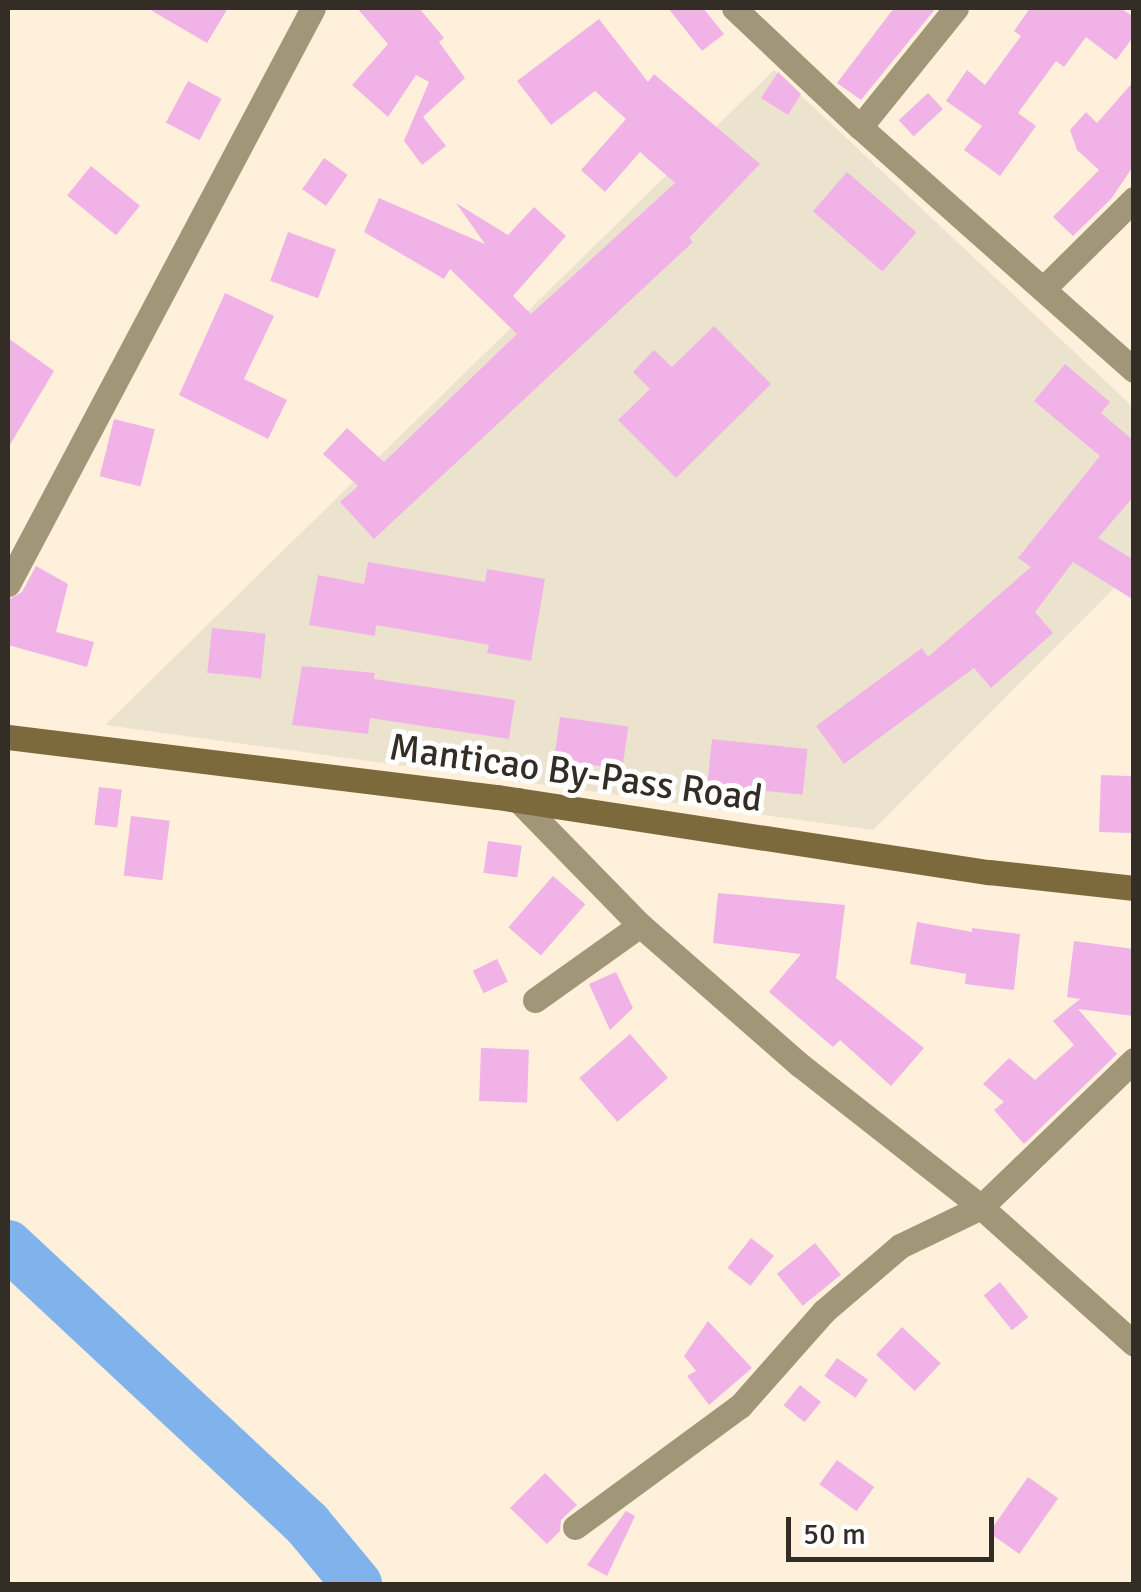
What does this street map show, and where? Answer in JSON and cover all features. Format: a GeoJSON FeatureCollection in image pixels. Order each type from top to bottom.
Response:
{"type":"FeatureCollection","features":[{"type":"Feature","properties":{"kind":"street"},"geometry":{"type":"LineString","coordinates":[[8,584],[313,8]]}},
{"type":"Feature","properties":{"kind":"street"},"geometry":{"type":"LineString","coordinates":[[734,8],[860,127],[1134,370]]}},
{"type":"Feature","properties":{"kind":"street"},"geometry":{"type":"LineString","coordinates":[[860,127],[956,8]]}},
{"type":"Feature","properties":{"kind":"street"},"geometry":{"type":"LineString","coordinates":[[1044,288],[1134,199]]}},
{"type":"Feature","properties":{"kind":"street","name":"Manticao By-Pass Road"},"geometry":{"type":"LineString","coordinates":[[8,737],[518,800],[989,872],[1134,888]]}},
{"type":"Feature","properties":{"kind":"street"},"geometry":{"type":"LineString","coordinates":[[518,800],[640,925],[800,1065],[980,1207],[1134,1344]]}},
{"type":"Feature","properties":{"kind":"street"},"geometry":{"type":"LineString","coordinates":[[535,1000],[640,925]]}},
{"type":"Feature","properties":{"kind":"street"},"geometry":{"type":"LineString","coordinates":[[575,1527],[740,1406],[824,1311],[900,1246],[980,1207],[1134,1060]]}},
{"type":"Feature","properties":{"kind":"shaded area"},"geometry":{"type":"Polygon","coordinates":[[[774,70],[1133,407],[1133,569],[873,830],[105,725],[774,70]]]}},
{"type":"Feature","properties":{"kind":"building"},"geometry":{"type":"Polygon","coordinates":[[[147,8],[228,8],[207,43],[147,8]]]}},
{"type":"Feature","properties":{"kind":"building"},"geometry":{"type":"Polygon","coordinates":[[[357,8],[419,8],[444,38],[439,42],[465,78],[423,117],[446,146],[422,165],[404,141],[429,82],[416,75],[388,117],[352,85],[388,44],[357,8]]]}},
{"type":"Feature","properties":{"kind":"building"},"geometry":{"type":"Polygon","coordinates":[[[668,8],[703,8],[724,34],[702,51],[668,8]]]}},
{"type":"Feature","properties":{"kind":"building"},"geometry":{"type":"Polygon","coordinates":[[[894,8],[936,8],[861,100],[837,83],[894,8]]]}},
{"type":"Feature","properties":{"kind":"building"},"geometry":{"type":"Polygon","coordinates":[[[1030,8],[1120,8],[1134,17],[1134,36],[1116,60],[1086,37],[1064,67],[1056,61],[1018,113],[1036,126],[1000,176],[964,150],[982,126],[946,101],[967,70],[985,85],[1021,36],[1014,31],[1030,8]]]}},
{"type":"Feature","properties":{"kind":"building"},"geometry":{"type":"Polygon","coordinates":[[[599,19],[648,82],[654,74],[760,164],[689,238],[693,242],[374,539],[340,502],[358,486],[323,454],[347,428],[384,462],[517,334],[450,269],[444,279],[364,232],[379,198],[485,244],[456,203],[508,235],[534,207],[566,236],[513,296],[531,314],[675,183],[640,152],[605,192],[581,170],[626,119],[595,91],[551,125],[517,81],[599,19]]]}},
{"type":"Feature","properties":{"kind":"building"},"geometry":{"type":"Polygon","coordinates":[[[778,72],[801,94],[788,115],[761,98],[778,72]]]}},
{"type":"Feature","properties":{"kind":"building"},"geometry":{"type":"Polygon","coordinates":[[[188,81],[222,99],[199,140],[166,122],[188,81]]]}},
{"type":"Feature","properties":{"kind":"building"},"geometry":{"type":"Polygon","coordinates":[[[1134,81],[1134,165],[1111,199],[1073,236],[1053,217],[1099,170],[1077,150],[1070,130],[1086,112],[1097,123],[1134,81]]]}},
{"type":"Feature","properties":{"kind":"building"},"geometry":{"type":"Polygon","coordinates":[[[928,93],[943,109],[914,136],[899,120],[928,93]]]}},
{"type":"Feature","properties":{"kind":"building"},"geometry":{"type":"Polygon","coordinates":[[[324,158],[348,175],[326,206],[302,189],[324,158]]]}},
{"type":"Feature","properties":{"kind":"building"},"geometry":{"type":"Polygon","coordinates":[[[91,166],[140,206],[116,235],[67,196],[91,166]]]}},
{"type":"Feature","properties":{"kind":"building"},"geometry":{"type":"Polygon","coordinates":[[[847,172],[916,232],[882,272],[813,211],[847,172]]]}},
{"type":"Feature","properties":{"kind":"building"},"geometry":{"type":"Polygon","coordinates":[[[288,232],[336,249],[318,298],[270,281],[288,232]]]}},
{"type":"Feature","properties":{"kind":"building"},"geometry":{"type":"Polygon","coordinates":[[[225,293],[274,316],[244,379],[287,400],[268,439],[179,395],[225,293]]]}},
{"type":"Feature","properties":{"kind":"building"},"geometry":{"type":"Polygon","coordinates":[[[714,326],[771,384],[676,478],[618,420],[650,389],[633,372],[654,350],[672,367],[714,326]]]}},
{"type":"Feature","properties":{"kind":"building"},"geometry":{"type":"Polygon","coordinates":[[[8,338],[54,371],[8,448],[8,338]]]}},
{"type":"Feature","properties":{"kind":"building"},"geometry":{"type":"Polygon","coordinates":[[[1065,364],[1110,402],[1101,413],[1134,441],[1134,496],[1098,538],[1134,560],[1134,600],[1073,562],[1035,612],[1053,633],[991,688],[974,668],[844,764],[816,726],[922,648],[928,657],[1031,567],[1018,558],[1100,456],[1034,401],[1065,364]]]}},
{"type":"Feature","properties":{"kind":"building"},"geometry":{"type":"Polygon","coordinates":[[[114,419],[155,429],[140,486],[100,476],[114,419]]]}},
{"type":"Feature","properties":{"kind":"building"},"geometry":{"type":"Polygon","coordinates":[[[368,562],[485,582],[487,569],[545,579],[531,661],[487,653],[489,645],[376,625],[375,636],[309,625],[318,575],[364,584],[368,562]]]}},
{"type":"Feature","properties":{"kind":"building"},"geometry":{"type":"Polygon","coordinates":[[[36,566],[68,584],[56,632],[94,642],[87,667],[8,645],[8,600],[22,592],[36,566]]]}},
{"type":"Feature","properties":{"kind":"building"},"geometry":{"type":"Polygon","coordinates":[[[212,628],[266,634],[261,678],[207,673],[212,628]]]}},
{"type":"Feature","properties":{"kind":"building"},"geometry":{"type":"Polygon","coordinates":[[[302,666],[375,673],[374,679],[515,700],[509,739],[370,718],[368,734],[292,725],[302,666]]]}},
{"type":"Feature","properties":{"kind":"building"},"geometry":{"type":"Polygon","coordinates":[[[560,717],[628,727],[622,769],[554,760],[560,717]]]}},
{"type":"Feature","properties":{"kind":"building"},"geometry":{"type":"Polygon","coordinates":[[[712,739],[807,749],[803,795],[707,785],[712,739]]]}},
{"type":"Feature","properties":{"kind":"building"},"geometry":{"type":"Polygon","coordinates":[[[1101,775],[1134,776],[1132,833],[1099,832],[1101,775]]]}},
{"type":"Feature","properties":{"kind":"building"},"geometry":{"type":"Polygon","coordinates":[[[99,787],[122,790],[117,828],[94,825],[99,787]]]}},
{"type":"Feature","properties":{"kind":"building"},"geometry":{"type":"Polygon","coordinates":[[[131,816],[170,821],[162,880],[124,876],[131,816]]]}},
{"type":"Feature","properties":{"kind":"building"},"geometry":{"type":"Polygon","coordinates":[[[488,841],[522,846],[517,877],[484,873],[488,841]]]}},
{"type":"Feature","properties":{"kind":"building"},"geometry":{"type":"Polygon","coordinates":[[[553,876],[585,904],[541,956],[508,927],[553,876]]]}},
{"type":"Feature","properties":{"kind":"building"},"geometry":{"type":"Polygon","coordinates":[[[718,893],[845,905],[836,978],[924,1048],[891,1086],[840,1040],[833,1047],[769,992],[801,954],[713,943],[718,893]]]}},
{"type":"Feature","properties":{"kind":"building"},"geometry":{"type":"Polygon","coordinates":[[[917,922],[972,932],[972,928],[1020,934],[1014,990],[965,984],[966,974],[910,964],[917,922]]]}},
{"type":"Feature","properties":{"kind":"building"},"geometry":{"type":"Polygon","coordinates":[[[1074,941],[1134,949],[1134,1016],[1078,1009],[1117,1054],[1024,1144],[994,1110],[1004,1102],[983,1084],[1009,1058],[1035,1080],[1074,1045],[1053,1021],[1080,999],[1067,997],[1074,941]]]}},
{"type":"Feature","properties":{"kind":"building"},"geometry":{"type":"Polygon","coordinates":[[[497,959],[508,981],[484,993],[473,971],[497,959]]]}},
{"type":"Feature","properties":{"kind":"building"},"geometry":{"type":"Polygon","coordinates":[[[616,972],[633,1008],[610,1030],[589,984],[616,972]]]}},
{"type":"Feature","properties":{"kind":"building"},"geometry":{"type":"Polygon","coordinates":[[[630,1034],[668,1078],[617,1122],[579,1078],[630,1034]]]}},
{"type":"Feature","properties":{"kind":"building"},"geometry":{"type":"Polygon","coordinates":[[[481,1048],[529,1050],[527,1103],[479,1101],[481,1048]]]}},
{"type":"Feature","properties":{"kind":"building"},"geometry":{"type":"Polygon","coordinates":[[[751,1238],[774,1256],[750,1286],[728,1268],[751,1238]]]}},
{"type":"Feature","properties":{"kind":"building"},"geometry":{"type":"Polygon","coordinates":[[[815,1243],[841,1275],[803,1306],[777,1274],[815,1243]]]}},
{"type":"Feature","properties":{"kind":"building"},"geometry":{"type":"Polygon","coordinates":[[[1000,1282],[1028,1317],[1012,1330],[984,1295],[1000,1282]]]}},
{"type":"Feature","properties":{"kind":"building"},"geometry":{"type":"Polygon","coordinates":[[[708,1321],[752,1368],[709,1405],[687,1376],[696,1371],[684,1356],[708,1321]]]}},
{"type":"Feature","properties":{"kind":"building"},"geometry":{"type":"Polygon","coordinates":[[[902,1327],[941,1363],[915,1391],[876,1355],[902,1327]]]}},
{"type":"Feature","properties":{"kind":"building"},"geometry":{"type":"Polygon","coordinates":[[[837,1358],[868,1380],[856,1398],[824,1376],[837,1358]]]}},
{"type":"Feature","properties":{"kind":"building"},"geometry":{"type":"Polygon","coordinates":[[[800,1385],[821,1402],[805,1422],[784,1405],[800,1385]]]}},
{"type":"Feature","properties":{"kind":"building"},"geometry":{"type":"Polygon","coordinates":[[[837,1460],[874,1487],[857,1511],[819,1484],[837,1460]]]}},
{"type":"Feature","properties":{"kind":"building"},"geometry":{"type":"Polygon","coordinates":[[[545,1473],[577,1505],[561,1520],[560,1531],[547,1544],[510,1508],[545,1473]]]}},
{"type":"Feature","properties":{"kind":"building"},"geometry":{"type":"Polygon","coordinates":[[[1028,1477],[1058,1498],[1019,1554],[989,1533],[1028,1477]]]}},
{"type":"Feature","properties":{"kind":"building"},"geometry":{"type":"Polygon","coordinates":[[[626,1511],[635,1516],[607,1576],[587,1565],[626,1511]]]}},
{"type":"Feature","properties":{"kind":"waterway"},"geometry":{"type":"LineString","coordinates":[[8,1245],[308,1525],[357,1584]]}}]}
